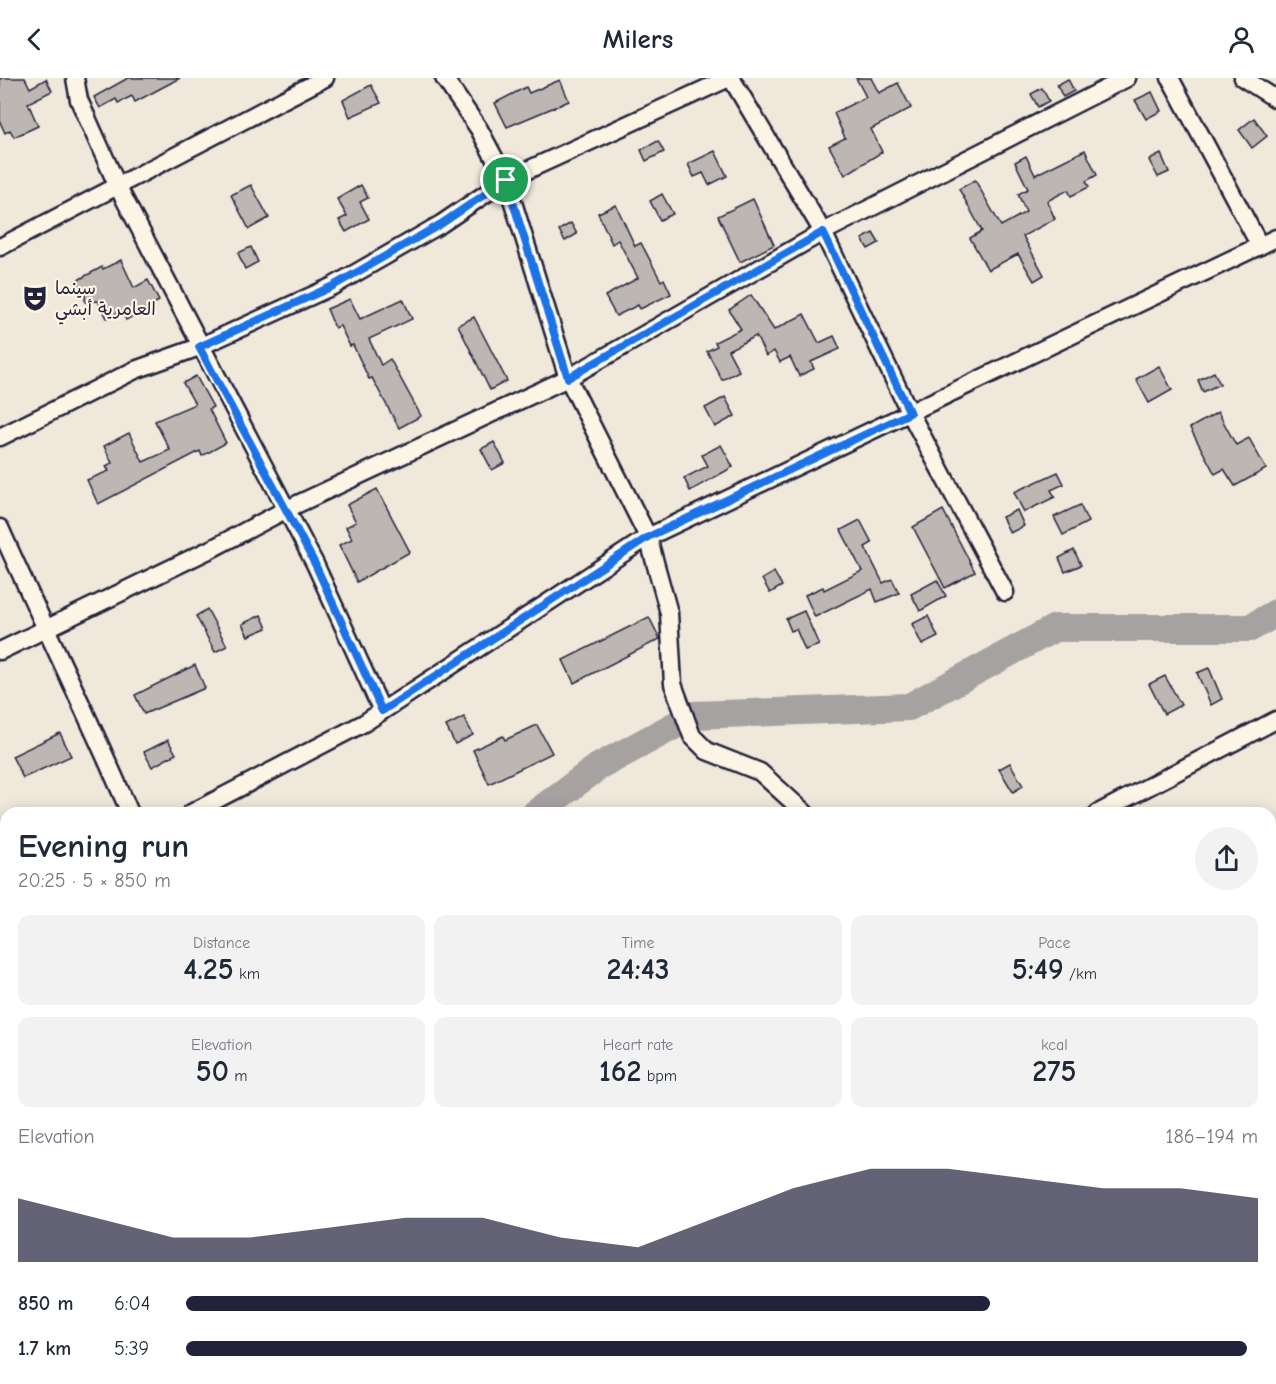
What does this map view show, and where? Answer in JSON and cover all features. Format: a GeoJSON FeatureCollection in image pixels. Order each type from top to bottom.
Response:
{"type":"FeatureCollection","features":[{"type":"Feature","properties":{"kind":"street"},"geometry":{"type":"LineString","coordinates":[[75,78],[79,100],[118,187],[199,347],[287,509],[382,711]]}},
{"type":"Feature","properties":{"kind":"street"},"geometry":{"type":"LineString","coordinates":[[0,247],[326,78]]}},
{"type":"Feature","properties":{"kind":"street"},"geometry":{"type":"LineString","coordinates":[[444,78],[479,129],[506,180],[568,378],[648,537],[669,613],[673,684],[692,736],[707,751],[760,772],[798,807]]}},
{"type":"Feature","properties":{"kind":"street"},"geometry":{"type":"LineString","coordinates":[[0,437],[135,370],[199,347],[333,286],[441,224],[506,180],[730,78],[823,232],[910,413],[1005,592]]}},
{"type":"Feature","properties":{"kind":"street"},"geometry":{"type":"LineString","coordinates":[[0,651],[215,547],[287,509],[568,378],[823,232],[1127,78]]}},
{"type":"Feature","properties":{"kind":"street"},"geometry":{"type":"LineString","coordinates":[[1170,78],[1260,246]]}},
{"type":"Feature","properties":{"kind":"street"},"geometry":{"type":"LineString","coordinates":[[1243,78],[1276,99]]}},
{"type":"Feature","properties":{"kind":"street"},"geometry":{"type":"LineString","coordinates":[[203,807],[283,767],[382,711],[648,537],[1276,238]]}},
{"type":"Feature","properties":{"kind":"street"},"geometry":{"type":"LineString","coordinates":[[0,528],[44,629],[96,734],[127,807]]}},
{"type":"Feature","properties":{"kind":"street"},"geometry":{"type":"LineString","coordinates":[[1122,807],[1276,720]]}},
{"type":"Feature","properties":{"kind":"building"},"geometry":{"type":"Polygon","coordinates":[[[0,78],[25,78],[30,88],[46,79],[52,91],[28,103],[38,126],[14,137],[10,130],[5,133],[0,122],[0,78]]]}},
{"type":"Feature","properties":{"kind":"building"},"geometry":{"type":"Polygon","coordinates":[[[128,78],[180,78],[135,102],[132,96],[118,103],[116,99],[100,108],[94,97],[128,78]]]}},
{"type":"Feature","properties":{"kind":"building"},"geometry":{"type":"Polygon","coordinates":[[[856,78],[871,78],[879,93],[898,83],[911,108],[871,129],[882,152],[845,175],[829,146],[845,138],[834,113],[866,97],[856,78]]]}},
{"type":"Feature","properties":{"kind":"building"},"geometry":{"type":"Polygon","coordinates":[[[1068,79],[1074,91],[1063,97],[1057,85],[1068,79]]]}},
{"type":"Feature","properties":{"kind":"building"},"geometry":{"type":"Polygon","coordinates":[[[560,80],[569,101],[507,127],[495,103],[526,87],[529,93],[560,80]]]}},
{"type":"Feature","properties":{"kind":"building"},"geometry":{"type":"Polygon","coordinates":[[[371,85],[381,103],[350,117],[343,100],[371,85]]]}},
{"type":"Feature","properties":{"kind":"building"},"geometry":{"type":"Polygon","coordinates":[[[1042,88],[1049,101],[1038,107],[1031,94],[1042,88]]]}},
{"type":"Feature","properties":{"kind":"building"},"geometry":{"type":"Polygon","coordinates":[[[1152,92],[1161,111],[1146,119],[1135,100],[1152,92]]]}},
{"type":"Feature","properties":{"kind":"building"},"geometry":{"type":"Polygon","coordinates":[[[1254,118],[1267,136],[1252,148],[1239,130],[1254,118]]]}},
{"type":"Feature","properties":{"kind":"building"},"geometry":{"type":"Polygon","coordinates":[[[658,141],[664,152],[646,161],[641,150],[658,141]]]}},
{"type":"Feature","properties":{"kind":"building"},"geometry":{"type":"Polygon","coordinates":[[[1085,150],[1097,175],[1086,181],[1089,187],[1071,196],[1068,190],[1047,201],[1055,219],[1023,236],[1044,275],[1034,281],[1018,254],[988,270],[970,238],[982,231],[959,189],[975,180],[1001,226],[1026,212],[1018,194],[1028,189],[1015,162],[1026,156],[1035,175],[1085,150]]]}},
{"type":"Feature","properties":{"kind":"building"},"geometry":{"type":"Polygon","coordinates":[[[715,151],[727,176],[709,185],[703,173],[694,177],[688,164],[715,151]]]}},
{"type":"Feature","properties":{"kind":"building"},"geometry":{"type":"Polygon","coordinates":[[[1161,154],[1169,172],[1158,177],[1149,160],[1161,154]]]}},
{"type":"Feature","properties":{"kind":"building"},"geometry":{"type":"Polygon","coordinates":[[[251,185],[269,218],[249,229],[231,195],[251,185]]]}},
{"type":"Feature","properties":{"kind":"building"},"geometry":{"type":"Polygon","coordinates":[[[361,185],[368,198],[360,202],[369,219],[346,232],[339,220],[347,216],[337,199],[361,185]]]}},
{"type":"Feature","properties":{"kind":"building"},"geometry":{"type":"Polygon","coordinates":[[[662,194],[673,214],[660,220],[650,201],[662,194]]]}},
{"type":"Feature","properties":{"kind":"building"},"geometry":{"type":"Polygon","coordinates":[[[753,199],[774,245],[740,262],[718,216],[753,199]]]}},
{"type":"Feature","properties":{"kind":"building"},"geometry":{"type":"Polygon","coordinates":[[[616,205],[635,246],[641,243],[661,281],[664,279],[671,294],[640,309],[638,305],[616,316],[605,296],[638,278],[618,240],[612,244],[598,213],[616,205]]]}},
{"type":"Feature","properties":{"kind":"building"},"geometry":{"type":"Polygon","coordinates":[[[571,223],[577,234],[565,241],[559,230],[571,223]]]}},
{"type":"Feature","properties":{"kind":"building"},"geometry":{"type":"Polygon","coordinates":[[[873,233],[879,243],[868,249],[862,239],[873,233]]]}},
{"type":"Feature","properties":{"kind":"building"},"geometry":{"type":"Polygon","coordinates":[[[251,247],[258,262],[245,269],[238,253],[251,247]]]}},
{"type":"Feature","properties":{"kind":"building"},"geometry":{"type":"Polygon","coordinates":[[[121,260],[134,288],[148,280],[159,301],[126,320],[122,311],[107,318],[98,301],[85,302],[85,294],[76,281],[121,260]]]}},
{"type":"Feature","properties":{"kind":"building"},"geometry":{"type":"Polygon","coordinates":[[[751,295],[774,330],[804,314],[819,343],[834,336],[840,349],[811,362],[814,369],[799,376],[790,357],[780,362],[774,351],[766,356],[756,336],[728,350],[739,371],[722,380],[707,351],[717,346],[715,342],[741,329],[729,310],[751,295]]]}},
{"type":"Feature","properties":{"kind":"building"},"geometry":{"type":"Polygon","coordinates":[[[350,299],[360,319],[403,299],[412,319],[369,339],[381,365],[390,359],[421,416],[399,428],[372,378],[369,379],[353,345],[350,346],[340,326],[335,328],[327,309],[350,299]]]}},
{"type":"Feature","properties":{"kind":"building"},"geometry":{"type":"Polygon","coordinates":[[[474,317],[507,381],[490,390],[458,325],[474,317]]]}},
{"type":"Feature","properties":{"kind":"building"},"geometry":{"type":"Polygon","coordinates":[[[1159,366],[1172,390],[1149,403],[1136,379],[1159,366]]]}},
{"type":"Feature","properties":{"kind":"building"},"geometry":{"type":"Polygon","coordinates":[[[1214,372],[1220,384],[1203,392],[1198,380],[1214,372]]]}},
{"type":"Feature","properties":{"kind":"building"},"geometry":{"type":"Polygon","coordinates":[[[196,376],[213,407],[209,409],[226,443],[202,456],[200,451],[98,504],[87,480],[109,471],[106,466],[112,463],[104,446],[129,433],[143,462],[170,450],[155,421],[195,404],[183,383],[196,376]]]}},
{"type":"Feature","properties":{"kind":"building"},"geometry":{"type":"Polygon","coordinates":[[[725,397],[735,416],[715,427],[705,408],[725,397]]]}},
{"type":"Feature","properties":{"kind":"building"},"geometry":{"type":"Polygon","coordinates":[[[1218,412],[1236,445],[1249,438],[1266,469],[1235,486],[1224,469],[1215,474],[1190,428],[1218,412]]]}},
{"type":"Feature","properties":{"kind":"building"},"geometry":{"type":"Polygon","coordinates":[[[494,442],[505,463],[492,470],[481,449],[494,442]]]}},
{"type":"Feature","properties":{"kind":"building"},"geometry":{"type":"Polygon","coordinates":[[[721,445],[733,467],[690,491],[684,478],[708,466],[702,455],[721,445]]]}},
{"type":"Feature","properties":{"kind":"building"},"geometry":{"type":"Polygon","coordinates":[[[1058,472],[1064,484],[1051,490],[1055,497],[1024,512],[1014,492],[1058,472]]]}},
{"type":"Feature","properties":{"kind":"building"},"geometry":{"type":"Polygon","coordinates":[[[377,489],[410,552],[357,582],[339,545],[352,539],[346,527],[356,522],[347,505],[377,489]]]}},
{"type":"Feature","properties":{"kind":"building"},"geometry":{"type":"Polygon","coordinates":[[[1080,505],[1088,522],[1063,535],[1054,517],[1080,505]]]}},
{"type":"Feature","properties":{"kind":"building"},"geometry":{"type":"Polygon","coordinates":[[[943,510],[975,572],[945,588],[913,527],[943,510]]]}},
{"type":"Feature","properties":{"kind":"building"},"geometry":{"type":"Polygon","coordinates":[[[1017,510],[1024,526],[1010,533],[1002,517],[1017,510]]]}},
{"type":"Feature","properties":{"kind":"building"},"geometry":{"type":"Polygon","coordinates":[[[860,520],[872,543],[865,547],[883,583],[892,579],[899,593],[877,602],[872,589],[815,617],[805,595],[823,587],[824,590],[862,571],[841,530],[860,520]]]}},
{"type":"Feature","properties":{"kind":"building"},"geometry":{"type":"Polygon","coordinates":[[[1074,550],[1081,565],[1065,572],[1059,558],[1074,550]]]}},
{"type":"Feature","properties":{"kind":"building"},"geometry":{"type":"Polygon","coordinates":[[[774,572],[782,586],[770,593],[762,579],[774,572]]]}},
{"type":"Feature","properties":{"kind":"building"},"geometry":{"type":"Polygon","coordinates":[[[937,580],[946,596],[920,611],[911,594],[937,580]]]}},
{"type":"Feature","properties":{"kind":"building"},"geometry":{"type":"Polygon","coordinates":[[[207,609],[227,646],[215,652],[196,616],[207,609]]]}},
{"type":"Feature","properties":{"kind":"building"},"geometry":{"type":"Polygon","coordinates":[[[804,611],[819,645],[805,650],[796,629],[791,631],[786,619],[804,611]]]}},
{"type":"Feature","properties":{"kind":"building"},"geometry":{"type":"Polygon","coordinates":[[[261,615],[267,628],[248,636],[242,624],[261,615]]]}},
{"type":"Feature","properties":{"kind":"building"},"geometry":{"type":"Polygon","coordinates":[[[928,616],[938,637],[922,645],[912,624],[928,616]]]}},
{"type":"Feature","properties":{"kind":"building"},"geometry":{"type":"Polygon","coordinates":[[[649,617],[660,639],[574,683],[563,660],[649,617]]]}},
{"type":"Feature","properties":{"kind":"building"},"geometry":{"type":"Polygon","coordinates":[[[195,665],[205,688],[144,714],[135,695],[195,665]]]}},
{"type":"Feature","properties":{"kind":"building"},"geometry":{"type":"Polygon","coordinates":[[[1209,668],[1222,699],[1211,705],[1197,673],[1209,668]]]}},
{"type":"Feature","properties":{"kind":"building"},"geometry":{"type":"Polygon","coordinates":[[[1165,676],[1181,705],[1164,714],[1149,684],[1165,676]]]}},
{"type":"Feature","properties":{"kind":"building"},"geometry":{"type":"Polygon","coordinates":[[[464,717],[473,735],[455,744],[446,726],[464,717]]]}},
{"type":"Feature","properties":{"kind":"building"},"geometry":{"type":"Polygon","coordinates":[[[537,725],[552,753],[489,784],[473,750],[503,736],[505,740],[537,725]]]}},
{"type":"Feature","properties":{"kind":"building"},"geometry":{"type":"Polygon","coordinates":[[[60,733],[71,756],[23,778],[12,756],[60,733]]]}},
{"type":"Feature","properties":{"kind":"building"},"geometry":{"type":"Polygon","coordinates":[[[168,740],[176,754],[152,767],[144,752],[168,740]]]}},
{"type":"Feature","properties":{"kind":"building"},"geometry":{"type":"Polygon","coordinates":[[[1010,763],[1023,786],[1013,792],[999,769],[1010,763]]]}},
{"type":"Feature","properties":{"kind":"waterway"},"geometry":{"type":"LineString","coordinates":[[544,807],[598,767],[694,715],[909,707],[1055,628],[1250,628],[1276,613]]}},
{"type":"Feature","properties":{"kind":"place","name":"سينما العامرية أبشي"},"geometry":{"type":"Point","coordinates":[35,298]}},
{"type":"Feature","properties":{"kind":"route"},"geometry":{"type":"LineString","coordinates":[[506,180],[568,378],[823,232],[910,413],[648,537],[382,711],[315,564],[199,347],[333,286],[441,224],[506,180]]}}]}
